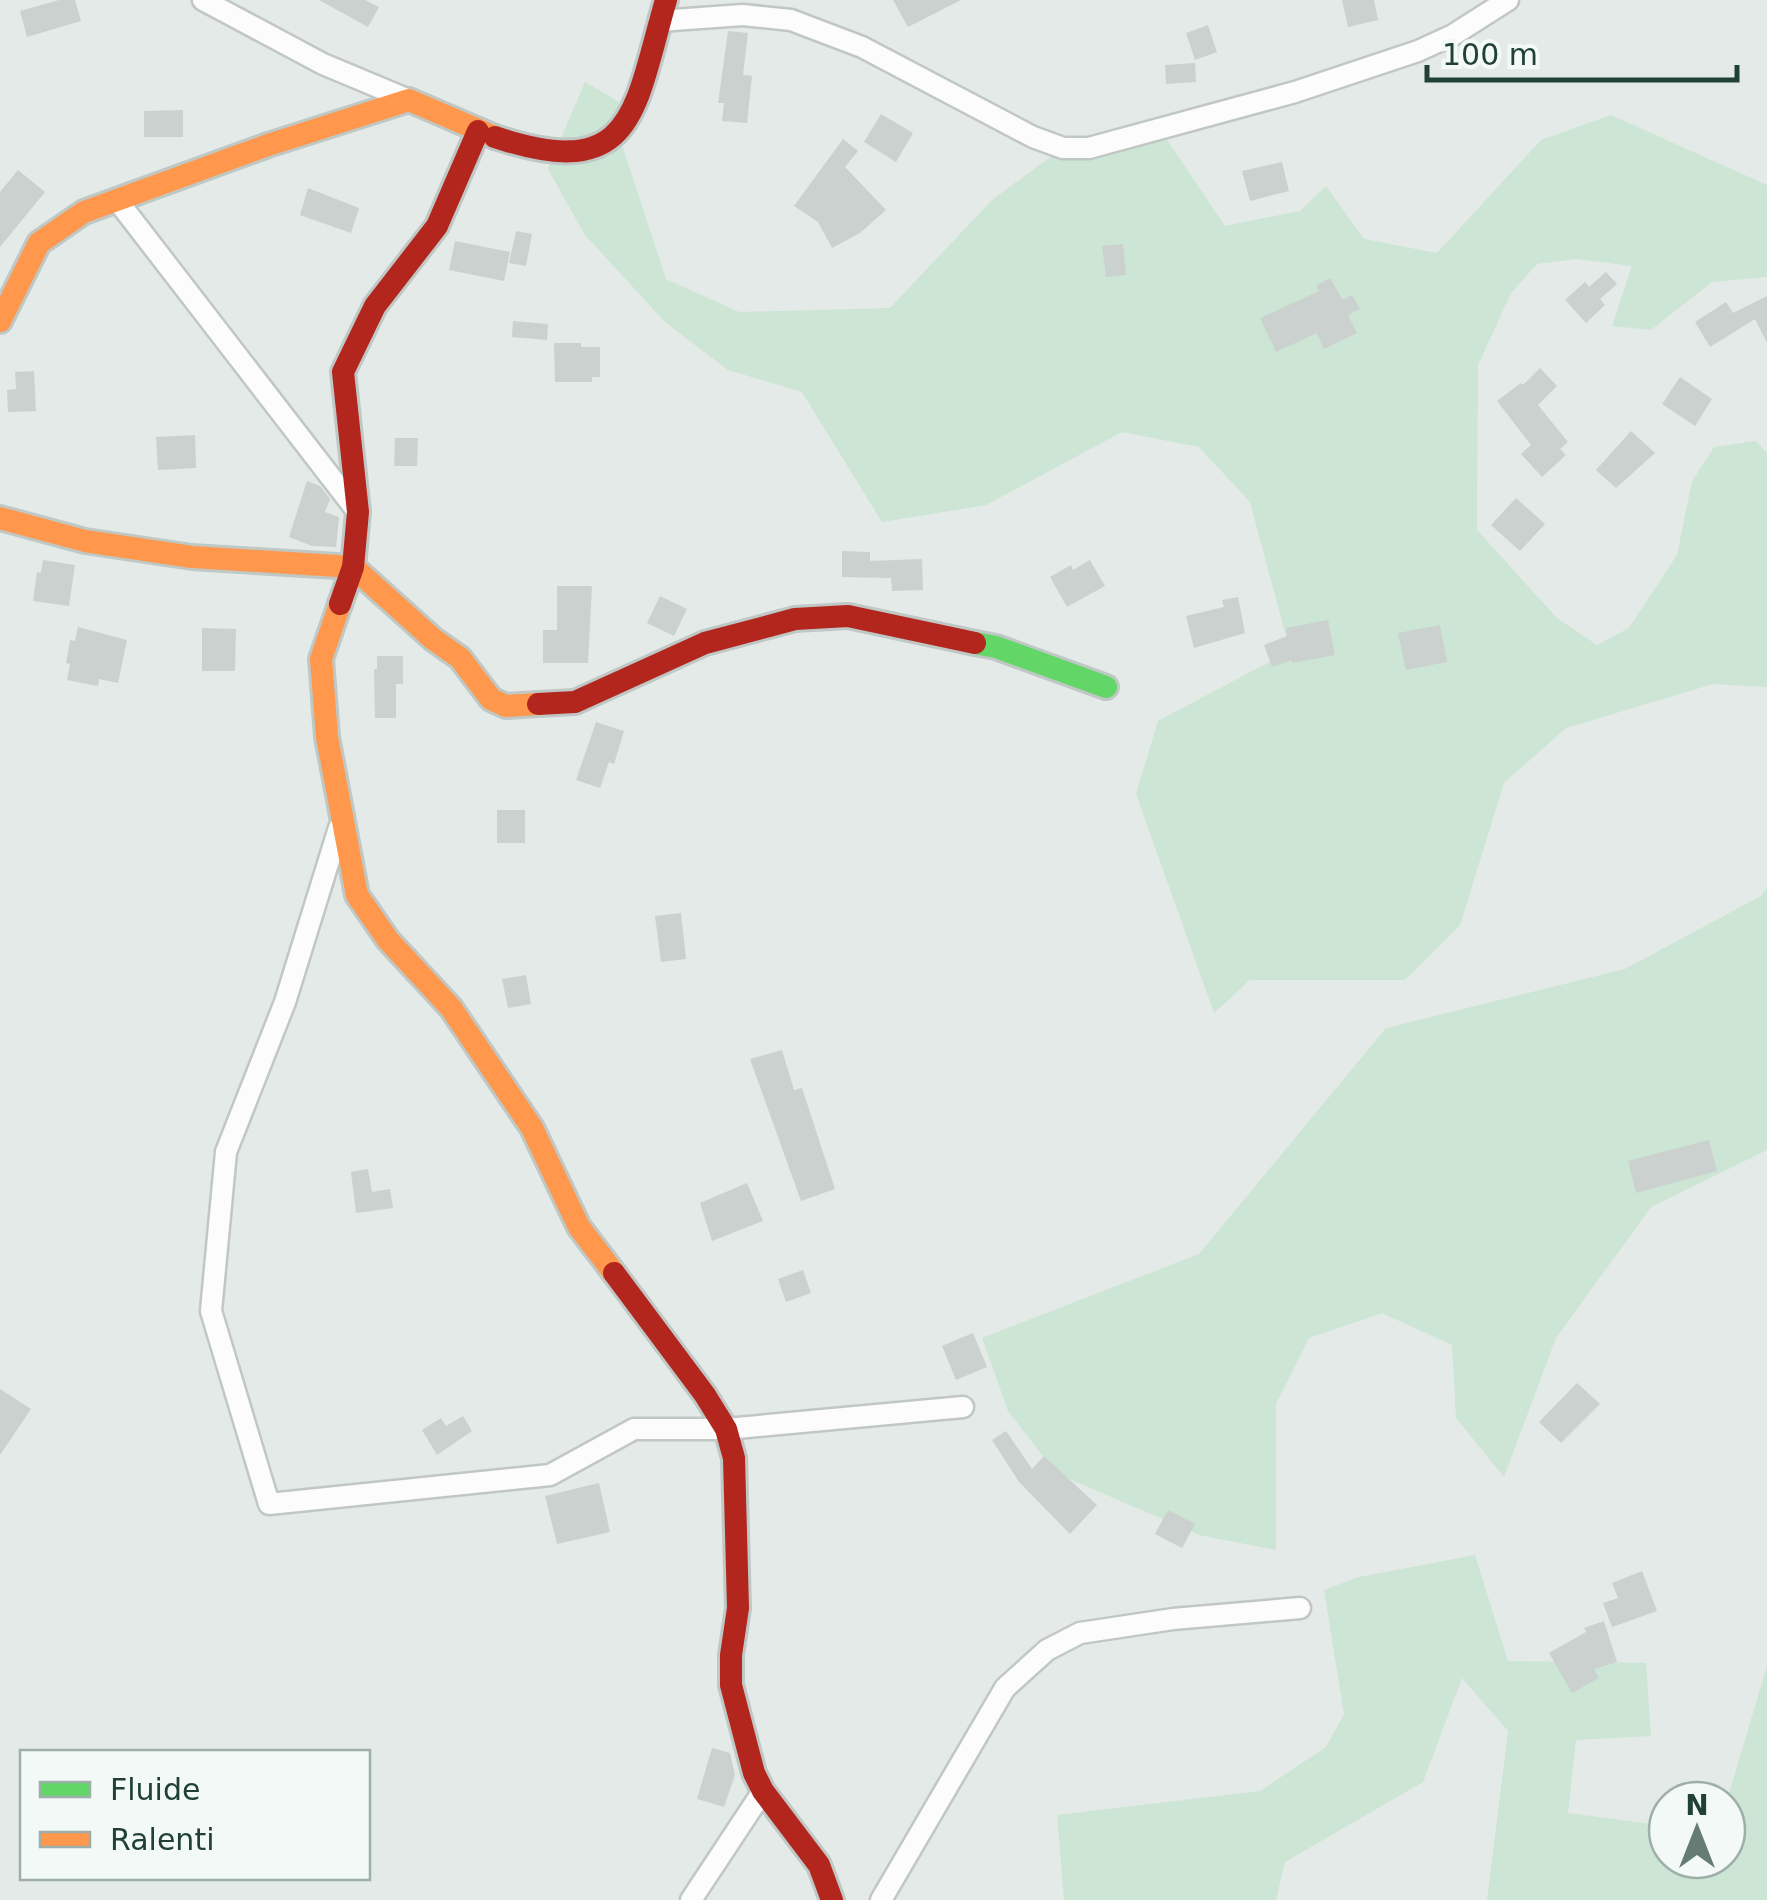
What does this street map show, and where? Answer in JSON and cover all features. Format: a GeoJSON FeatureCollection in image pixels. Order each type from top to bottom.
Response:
{"type":"FeatureCollection","features":[{"type":"Feature","properties":{"kind":"street"},"geometry":{"type":"LineString","coordinates":[[202,0],[323,64],[478,131],[575,155],[600,148],[618,133],[631,109],[663,11],[791,20],[862,47],[1033,137],[1063,148],[1090,148],[1295,92],[1418,50],[1453,35],[1508,0]]}},
{"type":"Feature","properties":{"kind":"street"},"geometry":{"type":"LineString","coordinates":[[0,322],[39,243],[84,212],[268,145],[408,100]]}},
{"type":"Feature","properties":{"kind":"street"},"geometry":{"type":"LineString","coordinates":[[478,131],[437,226],[375,306],[343,372],[358,512],[353,567],[322,659],[327,736],[357,895],[388,940],[451,1008],[532,1128],[578,1227],[694,1380],[726,1429],[734,1458],[738,1608],[731,1686],[762,1791],[819,1865],[832,1900]]}},
{"type":"Feature","properties":{"kind":"street"},"geometry":{"type":"LineString","coordinates":[[117,200],[358,512]]}},
{"type":"Feature","properties":{"kind":"street"},"geometry":{"type":"LineString","coordinates":[[0,518],[85,541],[192,558],[353,567],[433,639],[460,658],[491,698],[506,706],[576,702],[704,643],[795,620],[848,616],[996,647],[1106,686]]}},
{"type":"Feature","properties":{"kind":"street"},"geometry":{"type":"LineString","coordinates":[[342,817],[285,1002],[226,1152],[212,1311],[269,1504],[550,1475],[634,1429],[726,1429],[963,1408]]}},
{"type":"Feature","properties":{"kind":"street"},"geometry":{"type":"LineString","coordinates":[[881,1900],[1005,1688],[1047,1650],[1080,1633],[1174,1619],[1300,1608]]}},
{"type":"Feature","properties":{"kind":"street"},"geometry":{"type":"LineString","coordinates":[[691,1900],[762,1791]]}},
{"type":"Feature","properties":{"kind":"green space"},"geometry":{"type":"Polygon","coordinates":[[[585,82],[631,109],[618,133],[666,279],[739,312],[890,308],[993,199],[1063,148],[1161,131],[1225,226],[1300,211],[1326,186],[1364,239],[1437,253],[1541,140],[1611,115],[1767,185],[1767,277],[1712,282],[1651,330],[1612,326],[1632,266],[1576,259],[1537,264],[1511,293],[1478,365],[1477,530],[1557,618],[1597,645],[1629,628],[1677,555],[1692,481],[1714,447],[1756,441],[1767,453],[1767,687],[1713,684],[1566,728],[1504,783],[1460,925],[1405,980],[1250,980],[1214,1013],[1136,794],[1158,721],[1290,651],[1250,502],[1199,447],[1122,432],[986,505],[882,522],[802,392],[728,370],[666,323],[585,235],[548,169],[585,82]]]}},
{"type":"Feature","properties":{"kind":"green space"},"geometry":{"type":"Polygon","coordinates":[[[1767,887],[1767,1150],[1651,1207],[1556,1338],[1504,1477],[1456,1418],[1452,1345],[1382,1313],[1309,1338],[1276,1404],[1276,1550],[1199,1535],[1056,1473],[1008,1411],[982,1338],[1199,1254],[1386,1028],[1625,969],[1761,896],[1767,887]]]}},
{"type":"Feature","properties":{"kind":"green space"},"geometry":{"type":"Polygon","coordinates":[[[1475,1555],[1508,1661],[1646,1663],[1651,1736],[1576,1740],[1568,1813],[1647,1823],[1647,1880],[1747,1880],[1747,1780],[1733,1780],[1767,1666],[1767,1900],[1487,1900],[1508,1731],[1462,1678],[1423,1782],[1285,1862],[1276,1900],[1064,1900],[1057,1815],[1260,1791],[1326,1747],[1344,1714],[1324,1590],[1359,1577],[1475,1555]]]}},
{"type":"Feature","properties":{"kind":"building"},"geometry":{"type":"Polygon","coordinates":[[[59,0],[75,0],[81,21],[27,37],[20,11],[59,0]]]}},
{"type":"Feature","properties":{"kind":"building"},"geometry":{"type":"Polygon","coordinates":[[[319,0],[365,0],[379,7],[368,27],[319,0]]]}},
{"type":"Feature","properties":{"kind":"building"},"geometry":{"type":"Polygon","coordinates":[[[893,0],[961,0],[908,27],[893,0]]]}},
{"type":"Feature","properties":{"kind":"building"},"geometry":{"type":"Polygon","coordinates":[[[1342,0],[1374,0],[1378,20],[1348,27],[1342,0]]]}},
{"type":"Feature","properties":{"kind":"building"},"geometry":{"type":"Polygon","coordinates":[[[1208,25],[1217,52],[1195,60],[1186,33],[1208,25]]]}},
{"type":"Feature","properties":{"kind":"building"},"geometry":{"type":"Polygon","coordinates":[[[728,31],[748,33],[743,75],[752,76],[747,123],[722,121],[724,103],[718,103],[728,31]]]}},
{"type":"Feature","properties":{"kind":"building"},"geometry":{"type":"Polygon","coordinates":[[[1195,63],[1196,82],[1166,84],[1165,65],[1195,63]]]}},
{"type":"Feature","properties":{"kind":"building"},"geometry":{"type":"Polygon","coordinates":[[[183,110],[183,137],[144,137],[144,111],[183,110]]]}},
{"type":"Feature","properties":{"kind":"building"},"geometry":{"type":"Polygon","coordinates":[[[881,114],[913,133],[896,162],[864,142],[881,114]]]}},
{"type":"Feature","properties":{"kind":"building"},"geometry":{"type":"Polygon","coordinates":[[[843,139],[858,151],[845,167],[886,210],[860,233],[832,248],[818,222],[794,206],[843,139]]]}},
{"type":"Feature","properties":{"kind":"building"},"geometry":{"type":"Polygon","coordinates":[[[1282,162],[1289,191],[1250,201],[1242,171],[1282,162]]]}},
{"type":"Feature","properties":{"kind":"building"},"geometry":{"type":"Polygon","coordinates":[[[18,170],[45,192],[0,247],[0,192],[18,170]]]}},
{"type":"Feature","properties":{"kind":"building"},"geometry":{"type":"Polygon","coordinates":[[[308,188],[359,208],[351,233],[300,215],[308,188]]]}},
{"type":"Feature","properties":{"kind":"building"},"geometry":{"type":"Polygon","coordinates":[[[516,231],[532,234],[526,266],[509,263],[516,231]]]}},
{"type":"Feature","properties":{"kind":"building"},"geometry":{"type":"Polygon","coordinates":[[[455,241],[510,252],[504,281],[449,270],[455,241]]]}},
{"type":"Feature","properties":{"kind":"building"},"geometry":{"type":"Polygon","coordinates":[[[1123,244],[1126,275],[1106,277],[1102,246],[1123,244]]]}},
{"type":"Feature","properties":{"kind":"building"},"geometry":{"type":"Polygon","coordinates":[[[1606,272],[1617,284],[1600,299],[1605,305],[1586,323],[1565,300],[1585,282],[1589,287],[1606,272]]]}},
{"type":"Feature","properties":{"kind":"building"},"geometry":{"type":"Polygon","coordinates":[[[1330,278],[1343,300],[1352,295],[1360,309],[1348,315],[1357,333],[1324,349],[1317,333],[1276,352],[1260,318],[1319,291],[1316,286],[1330,278]]]}},
{"type":"Feature","properties":{"kind":"building"},"geometry":{"type":"Polygon","coordinates":[[[1767,296],[1767,343],[1755,319],[1710,347],[1695,322],[1726,302],[1733,313],[1767,296]]]}},
{"type":"Feature","properties":{"kind":"building"},"geometry":{"type":"Polygon","coordinates":[[[513,321],[548,324],[547,340],[512,337],[513,321]]]}},
{"type":"Feature","properties":{"kind":"building"},"geometry":{"type":"Polygon","coordinates":[[[554,343],[600,347],[600,377],[592,377],[592,382],[555,382],[554,343]]]}},
{"type":"Feature","properties":{"kind":"building"},"geometry":{"type":"Polygon","coordinates":[[[1540,368],[1557,386],[1538,405],[1568,442],[1560,449],[1566,455],[1542,477],[1521,454],[1531,445],[1497,401],[1523,385],[1540,368]]]}},
{"type":"Feature","properties":{"kind":"building"},"geometry":{"type":"Polygon","coordinates":[[[34,371],[36,411],[8,412],[7,390],[16,389],[15,372],[34,371]]]}},
{"type":"Feature","properties":{"kind":"building"},"geometry":{"type":"Polygon","coordinates":[[[1680,377],[1712,399],[1695,426],[1662,404],[1680,377]]]}},
{"type":"Feature","properties":{"kind":"building"},"geometry":{"type":"Polygon","coordinates":[[[1631,431],[1655,453],[1616,488],[1596,470],[1631,431]]]}},
{"type":"Feature","properties":{"kind":"building"},"geometry":{"type":"Polygon","coordinates":[[[195,435],[196,468],[158,470],[156,437],[195,435]]]}},
{"type":"Feature","properties":{"kind":"building"},"geometry":{"type":"Polygon","coordinates":[[[395,438],[418,438],[417,466],[394,466],[395,438]]]}},
{"type":"Feature","properties":{"kind":"building"},"geometry":{"type":"Polygon","coordinates":[[[307,481],[320,486],[330,499],[325,512],[339,517],[336,547],[312,546],[289,537],[307,481]]]}},
{"type":"Feature","properties":{"kind":"building"},"geometry":{"type":"Polygon","coordinates":[[[1516,498],[1545,524],[1520,551],[1491,525],[1516,498]]]}},
{"type":"Feature","properties":{"kind":"building"},"geometry":{"type":"Polygon","coordinates":[[[842,551],[870,552],[870,561],[922,559],[923,590],[892,591],[891,578],[842,577],[842,551]]]}},
{"type":"Feature","properties":{"kind":"building"},"geometry":{"type":"Polygon","coordinates":[[[43,560],[75,565],[69,606],[33,601],[43,560]]]}},
{"type":"Feature","properties":{"kind":"building"},"geometry":{"type":"Polygon","coordinates":[[[1090,560],[1105,586],[1067,607],[1050,577],[1090,560]]]}},
{"type":"Feature","properties":{"kind":"building"},"geometry":{"type":"Polygon","coordinates":[[[557,586],[592,586],[588,663],[543,663],[543,630],[557,630],[557,586]]]}},
{"type":"Feature","properties":{"kind":"building"},"geometry":{"type":"Polygon","coordinates":[[[660,596],[687,609],[674,636],[647,623],[660,596]]]}},
{"type":"Feature","properties":{"kind":"building"},"geometry":{"type":"Polygon","coordinates":[[[1238,597],[1245,633],[1194,648],[1186,616],[1224,607],[1222,600],[1238,597]]]}},
{"type":"Feature","properties":{"kind":"building"},"geometry":{"type":"Polygon","coordinates":[[[1328,620],[1335,655],[1292,660],[1272,667],[1264,645],[1287,636],[1286,628],[1328,620]]]}},
{"type":"Feature","properties":{"kind":"building"},"geometry":{"type":"Polygon","coordinates":[[[1440,625],[1447,662],[1406,670],[1398,633],[1440,625]]]}},
{"type":"Feature","properties":{"kind":"building"},"geometry":{"type":"Polygon","coordinates":[[[78,627],[127,640],[118,683],[99,679],[98,686],[67,680],[70,640],[75,641],[78,627]]]}},
{"type":"Feature","properties":{"kind":"building"},"geometry":{"type":"Polygon","coordinates":[[[202,628],[236,629],[235,671],[202,671],[202,628]]]}},
{"type":"Feature","properties":{"kind":"building"},"geometry":{"type":"Polygon","coordinates":[[[377,656],[403,656],[403,684],[396,684],[396,718],[375,718],[377,656]]]}},
{"type":"Feature","properties":{"kind":"building"},"geometry":{"type":"Polygon","coordinates":[[[596,722],[624,731],[614,764],[609,762],[600,788],[576,780],[596,722]]]}},
{"type":"Feature","properties":{"kind":"building"},"geometry":{"type":"Polygon","coordinates":[[[497,810],[525,810],[525,843],[497,843],[497,810]]]}},
{"type":"Feature","properties":{"kind":"building"},"geometry":{"type":"Polygon","coordinates":[[[681,913],[686,959],[661,962],[655,916],[681,913]]]}},
{"type":"Feature","properties":{"kind":"building"},"geometry":{"type":"Polygon","coordinates":[[[526,975],[531,1004],[508,1008],[502,979],[526,975]]]}},
{"type":"Feature","properties":{"kind":"building"},"geometry":{"type":"Polygon","coordinates":[[[782,1050],[794,1090],[802,1088],[835,1189],[801,1201],[750,1059],[782,1050]]]}},
{"type":"Feature","properties":{"kind":"building"},"geometry":{"type":"Polygon","coordinates":[[[1709,1140],[1717,1171],[1636,1193],[1628,1161],[1709,1140]]]}},
{"type":"Feature","properties":{"kind":"building"},"geometry":{"type":"Polygon","coordinates":[[[368,1169],[372,1192],[390,1189],[393,1208],[356,1213],[351,1172],[368,1169]]]}},
{"type":"Feature","properties":{"kind":"building"},"geometry":{"type":"Polygon","coordinates":[[[747,1183],[763,1221],[712,1241],[700,1203],[747,1183]]]}},
{"type":"Feature","properties":{"kind":"building"},"geometry":{"type":"Polygon","coordinates":[[[803,1270],[811,1293],[786,1302],[778,1279],[803,1270]]]}},
{"type":"Feature","properties":{"kind":"building"},"geometry":{"type":"Polygon","coordinates":[[[973,1333],[987,1367],[956,1380],[942,1346],[973,1333]]]}},
{"type":"Feature","properties":{"kind":"building"},"geometry":{"type":"Polygon","coordinates":[[[1577,1383],[1600,1404],[1561,1443],[1539,1422],[1577,1383]]]}},
{"type":"Feature","properties":{"kind":"building"},"geometry":{"type":"Polygon","coordinates":[[[0,1389],[31,1409],[0,1455],[0,1389]]]}},
{"type":"Feature","properties":{"kind":"building"},"geometry":{"type":"Polygon","coordinates":[[[463,1416],[472,1431],[437,1455],[422,1430],[441,1418],[446,1426],[463,1416]]]}},
{"type":"Feature","properties":{"kind":"building"},"geometry":{"type":"Polygon","coordinates":[[[1006,1431],[1032,1469],[1044,1456],[1097,1505],[1070,1534],[1019,1482],[992,1440],[1006,1431]]]}},
{"type":"Feature","properties":{"kind":"building"},"geometry":{"type":"Polygon","coordinates":[[[599,1483],[610,1532],[557,1544],[545,1496],[599,1483]]]}},
{"type":"Feature","properties":{"kind":"building"},"geometry":{"type":"Polygon","coordinates":[[[1168,1510],[1195,1524],[1182,1548],[1155,1534],[1168,1510]]]}},
{"type":"Feature","properties":{"kind":"building"},"geometry":{"type":"Polygon","coordinates":[[[1642,1571],[1657,1611],[1612,1627],[1603,1603],[1618,1598],[1612,1583],[1642,1571]]]}},
{"type":"Feature","properties":{"kind":"building"},"geometry":{"type":"Polygon","coordinates":[[[1604,1621],[1617,1662],[1594,1669],[1599,1678],[1572,1693],[1549,1653],[1586,1632],[1584,1628],[1604,1621]]]}},
{"type":"Feature","properties":{"kind":"building"},"geometry":{"type":"Polygon","coordinates":[[[712,1748],[730,1753],[735,1775],[724,1807],[697,1799],[712,1748]]]}},
{"type":"Feature","properties":{"kind":"traffic: fast"},"geometry":{"type":"LineString","coordinates":[[975,643],[1106,687]]}},
{"type":"Feature","properties":{"kind":"traffic: slow"},"geometry":{"type":"LineString","coordinates":[[0,321],[39,243],[84,212],[268,145],[409,100],[495,137]]}},
{"type":"Feature","properties":{"kind":"traffic: slow"},"geometry":{"type":"LineString","coordinates":[[0,518],[85,541],[192,557],[353,567],[433,639],[460,658],[491,699],[506,706],[538,704]]}},
{"type":"Feature","properties":{"kind":"traffic: slow"},"geometry":{"type":"LineString","coordinates":[[340,604],[321,659],[327,737],[357,895],[388,940],[451,1008],[532,1128],[579,1227],[614,1273]]}},
{"type":"Feature","properties":{"kind":"traffic: jam"},"geometry":{"type":"LineString","coordinates":[[495,137],[541,149],[576,151],[602,143],[621,127],[635,104],[666,0]]}},
{"type":"Feature","properties":{"kind":"traffic: jam"},"geometry":{"type":"LineString","coordinates":[[340,604],[353,567],[358,512],[343,372],[375,306],[437,226],[478,131]]}},
{"type":"Feature","properties":{"kind":"traffic: jam"},"geometry":{"type":"LineString","coordinates":[[538,704],[575,702],[705,643],[795,619],[848,616],[975,643]]}},
{"type":"Feature","properties":{"kind":"traffic: jam"},"geometry":{"type":"LineString","coordinates":[[614,1273],[726,1429],[734,1458],[738,1608],[731,1685],[754,1773],[763,1791],[819,1865],[832,1900]]}}]}
